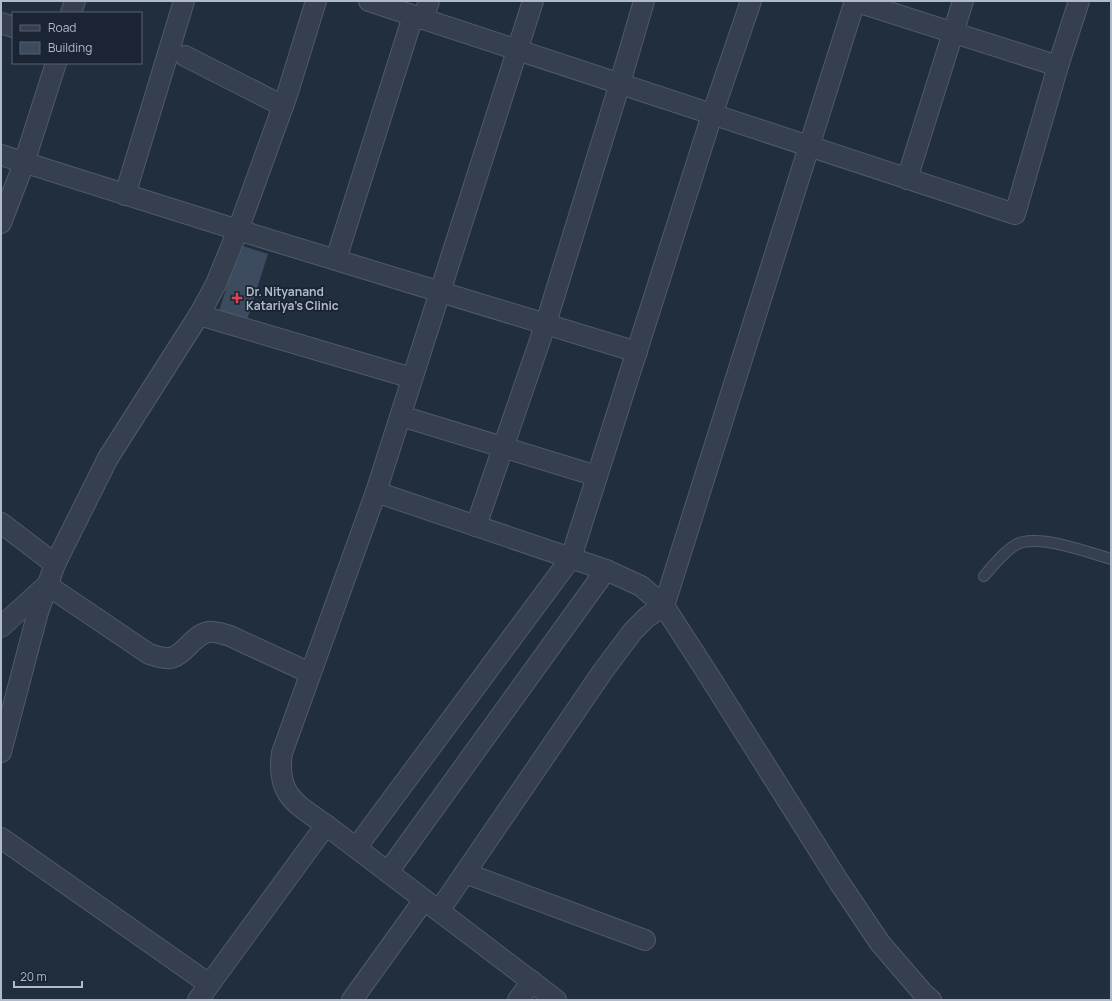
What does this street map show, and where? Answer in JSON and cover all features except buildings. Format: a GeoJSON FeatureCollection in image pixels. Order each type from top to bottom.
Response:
{"type":"FeatureCollection","features":[{"type":"Feature","properties":{"kind":"street"},"geometry":{"type":"LineString","coordinates":[[71,12],[75,1]]}},
{"type":"Feature","properties":{"kind":"street"},"geometry":{"type":"LineString","coordinates":[[125,195],[184,1]]}},
{"type":"Feature","properties":{"kind":"street"},"geometry":{"type":"LineString","coordinates":[[1,752],[38,612],[55,564],[108,458],[199,315],[216,284],[238,230],[283,106],[316,1]]}},
{"type":"Feature","properties":{"kind":"street"},"geometry":{"type":"LineString","coordinates":[[369,1],[422,12],[517,51],[620,83],[712,115],[1015,214],[1058,66],[1079,1]]}},
{"type":"Feature","properties":{"kind":"street"},"geometry":{"type":"LineString","coordinates":[[533,1],[376,492],[282,753],[280,768],[282,782],[287,794],[296,804],[326,825],[556,1000]]}},
{"type":"Feature","properties":{"kind":"street"},"geometry":{"type":"LineString","coordinates":[[476,526],[546,324],[644,1]]}},
{"type":"Feature","properties":{"kind":"street"},"geometry":{"type":"LineString","coordinates":[[356,848],[571,558],[712,115],[750,1]]}},
{"type":"Feature","properties":{"kind":"street"},"geometry":{"type":"LineString","coordinates":[[352,1000],[431,906],[465,873],[633,631],[647,617],[664,606],[854,1],[1058,66]]}},
{"type":"Feature","properties":{"kind":"street"},"geometry":{"type":"LineString","coordinates":[[907,179],[963,1]]}},
{"type":"Feature","properties":{"kind":"street"},"geometry":{"type":"LineString","coordinates":[[336,260],[422,12]]}},
{"type":"Feature","properties":{"kind":"street"},"geometry":{"type":"LineString","coordinates":[[1,23],[12,27]]}},
{"type":"Feature","properties":{"kind":"street"},"geometry":{"type":"LineString","coordinates":[[185,56],[283,106]]}},
{"type":"Feature","properties":{"kind":"street"},"geometry":{"type":"LineString","coordinates":[[1,223],[24,163],[56,64]]}},
{"type":"Feature","properties":{"kind":"street"},"geometry":{"type":"LineString","coordinates":[[1,156],[637,352]]}},
{"type":"Feature","properties":{"kind":"street"},"geometry":{"type":"LineString","coordinates":[[199,315],[412,378]]}},
{"type":"Feature","properties":{"kind":"street"},"geometry":{"type":"LineString","coordinates":[[401,416],[597,476]]}},
{"type":"Feature","properties":{"kind":"street"},"geometry":{"type":"LineString","coordinates":[[376,492],[606,570],[641,586],[664,606],[839,882],[880,943],[923,993],[931,1000]]}},
{"type":"Feature","properties":{"kind":"street"},"geometry":{"type":"LineString","coordinates":[[1,522],[55,564]]}},
{"type":"Feature","properties":{"kind":"street"},"geometry":{"type":"LineString","coordinates":[[388,872],[606,570]]}},
{"type":"Feature","properties":{"kind":"street"},"geometry":{"type":"LineString","coordinates":[[47,585],[149,654],[160,658],[172,658],[185,649],[195,638],[208,632],[217,632],[230,636],[310,673]]}},
{"type":"Feature","properties":{"kind":"street"},"geometry":{"type":"LineString","coordinates":[[1,627],[47,585]]}},
{"type":"Feature","properties":{"kind":"street"},"geometry":{"type":"LineString","coordinates":[[198,1000],[326,825]]}},
{"type":"Feature","properties":{"kind":"street"},"geometry":{"type":"LineString","coordinates":[[1,838],[209,984]]}},
{"type":"Feature","properties":{"kind":"street"},"geometry":{"type":"LineString","coordinates":[[465,873],[646,940]]}},
{"type":"Feature","properties":{"kind":"street"},"geometry":{"type":"LineString","coordinates":[[518,1000],[532,981]]}},
{"type":"Feature","properties":{"kind":"lane"},"geometry":{"type":"LineString","coordinates":[[984,576],[1005,553],[1022,542],[1046,541],[1111,559]]}},
{"type":"Feature","properties":{"kind":"place","name":"Dr. Nityanand Katariya's Clinic"},"geometry":{"type":"Point","coordinates":[237,298]}}]}
